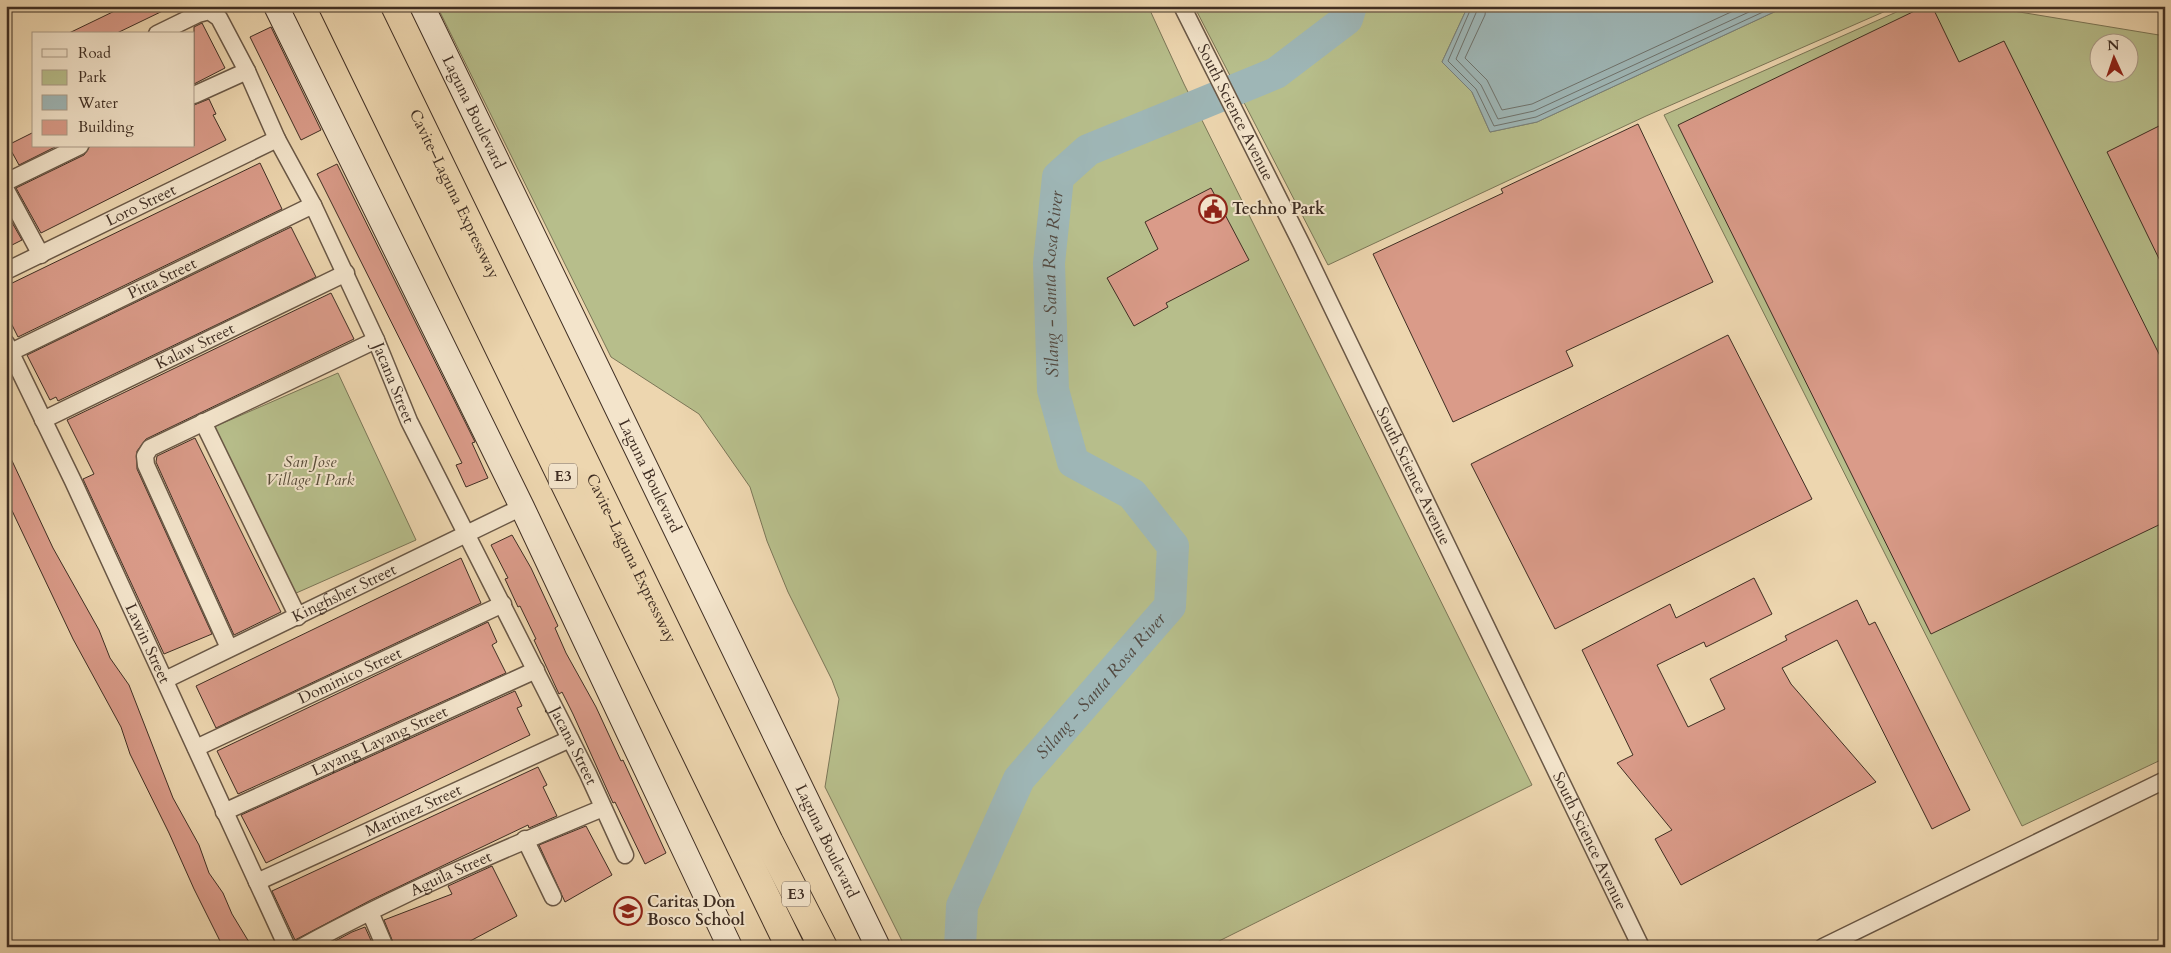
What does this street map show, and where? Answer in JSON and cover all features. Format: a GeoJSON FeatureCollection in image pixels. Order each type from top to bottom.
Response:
{"type":"FeatureCollection","features":[{"type":"Feature","properties":{"kind":"highway","name":"Cavite–Laguna Expressway"},"geometry":{"type":"LineString","coordinates":[[333,6],[790,947]]}},
{"type":"Feature","properties":{"kind":"highway","name":"Cavite–Laguna Expressway"},"geometry":{"type":"LineString","coordinates":[[363,6],[752,806],[823,947]]}},
{"type":"Feature","properties":{"kind":"main road"},"geometry":{"type":"LineString","coordinates":[[276,6],[522,507],[730,947]]}},
{"type":"Feature","properties":{"kind":"main road","name":"Laguna Boulevard"},"geometry":{"type":"LineString","coordinates":[[422,6],[878,947]]}},
{"type":"Feature","properties":{"kind":"street","name":"South Science Avenue"},"geometry":{"type":"LineString","coordinates":[[1182,6],[1260,158],[1641,947]]}},
{"type":"Feature","properties":{"kind":"street","name":"Jacana Street"},"geometry":{"type":"LineString","coordinates":[[161,32],[198,14],[209,11],[219,18],[247,71],[276,139],[313,205],[346,273],[409,421],[588,774],[625,855]]}},
{"type":"Feature","properties":{"kind":"street"},"geometry":{"type":"LineString","coordinates":[[195,95],[247,71]]}},
{"type":"Feature","properties":{"kind":"street","name":"Loro Street"},"geometry":{"type":"LineString","coordinates":[[6,272],[276,139]]}},
{"type":"Feature","properties":{"kind":"street"},"geometry":{"type":"LineString","coordinates":[[6,182],[75,148]]}},
{"type":"Feature","properties":{"kind":"street"},"geometry":{"type":"LineString","coordinates":[[6,190],[41,255]]}},
{"type":"Feature","properties":{"kind":"street","name":"Pitta Street"},"geometry":{"type":"LineString","coordinates":[[9,348],[313,205]]}},
{"type":"Feature","properties":{"kind":"street","name":"Kalaw Street"},"geometry":{"type":"LineString","coordinates":[[43,420],[346,273]]}},
{"type":"Feature","properties":{"kind":"street"},"geometry":{"type":"LineString","coordinates":[[229,648],[146,465],[145,456],[150,448],[376,340]]}},
{"type":"Feature","properties":{"kind":"street","name":"Lawin Street"},"geometry":{"type":"LineString","coordinates":[[9,348],[165,680],[287,947]]}},
{"type":"Feature","properties":{"kind":"street"},"geometry":{"type":"LineString","coordinates":[[203,422],[298,617]]}},
{"type":"Feature","properties":{"kind":"street","name":"Kingfisher Street"},"geometry":{"type":"LineString","coordinates":[[165,680],[522,507]]}},
{"type":"Feature","properties":{"kind":"street","name":"Dominico Street"},"geometry":{"type":"LineString","coordinates":[[196,748],[503,604]]}},
{"type":"Feature","properties":{"kind":"street","name":"Layang Layang Street"},"geometry":{"type":"LineString","coordinates":[[224,812],[536,670]]}},
{"type":"Feature","properties":{"kind":"street","name":"Martinez Street"},"geometry":{"type":"LineString","coordinates":[[257,882],[570,739]]}},
{"type":"Feature","properties":{"kind":"street"},"geometry":{"type":"LineString","coordinates":[[1823,947],[2165,780]]}},
{"type":"Feature","properties":{"kind":"street","name":"Aguila Street"},"geometry":{"type":"LineString","coordinates":[[302,947],[370,912],[525,840],[603,808]]}},
{"type":"Feature","properties":{"kind":"street"},"geometry":{"type":"LineString","coordinates":[[525,840],[553,897]]}},
{"type":"Feature","properties":{"kind":"street"},"geometry":{"type":"LineString","coordinates":[[370,912],[385,947]]}},
{"type":"Feature","properties":{"kind":"green space"},"geometry":{"type":"Polygon","coordinates":[[[437,6],[1148,6],[1184,84],[1532,785],[1207,947],[905,947],[825,787],[839,699],[832,680],[788,592],[767,541],[750,487],[699,414],[611,357],[437,6]]]}},
{"type":"Feature","properties":{"kind":"green space"},"geometry":{"type":"Polygon","coordinates":[[[1194,6],[1468,6],[1442,62],[1472,92],[1490,132],[1537,122],[1787,6],[1887,6],[1888,10],[1646,116],[1328,265],[1194,6]]]}},
{"type":"Feature","properties":{"kind":"green space"},"geometry":{"type":"Polygon","coordinates":[[[1910,6],[1983,6],[2165,36],[2165,758],[2022,826],[1664,115],[1910,6]]]}},
{"type":"Feature","properties":{"kind":"green space","name":"San Jose Village I Park"},"geometry":{"type":"Polygon","coordinates":[[[338,373],[416,540],[294,594],[214,427],[338,373]]]}},
{"type":"Feature","properties":{"kind":"water"},"geometry":{"type":"Polygon","coordinates":[[[1468,6],[1787,6],[1537,122],[1490,132],[1472,92],[1442,62],[1468,6]]]}},
{"type":"Feature","properties":{"kind":"building"},"geometry":{"type":"Polygon","coordinates":[[[125,6],[173,6],[119,32],[71,32],[125,6]]]}},
{"type":"Feature","properties":{"kind":"building"},"geometry":{"type":"Polygon","coordinates":[[[1925,6],[1932,6],[1959,62],[2004,41],[2165,366],[2165,522],[1931,634],[1678,125],[1925,6]]]}},
{"type":"Feature","properties":{"kind":"building"},"geometry":{"type":"Polygon","coordinates":[[[202,23],[225,68],[195,83],[195,32],[194,27],[202,23]]]}},
{"type":"Feature","properties":{"kind":"building"},"geometry":{"type":"Polygon","coordinates":[[[271,27],[321,130],[301,140],[250,37],[271,27]]]}},
{"type":"Feature","properties":{"kind":"building"},"geometry":{"type":"Polygon","coordinates":[[[209,99],[216,114],[213,115],[226,140],[41,233],[16,188],[84,155],[89,148],[195,148],[195,105],[209,99]]]}},
{"type":"Feature","properties":{"kind":"building"},"geometry":{"type":"Polygon","coordinates":[[[2165,123],[2165,271],[2107,152],[2165,123]]]}},
{"type":"Feature","properties":{"kind":"building"},"geometry":{"type":"Polygon","coordinates":[[[1638,124],[1713,282],[1566,351],[1573,366],[1453,422],[1373,254],[1503,193],[1501,189],[1638,124]]]}},
{"type":"Feature","properties":{"kind":"building"},"geometry":{"type":"Polygon","coordinates":[[[32,133],[32,148],[53,148],[19,165],[8,145],[32,133]]]}},
{"type":"Feature","properties":{"kind":"building"},"geometry":{"type":"Polygon","coordinates":[[[260,163],[282,209],[18,337],[6,313],[6,286],[260,163]]]}},
{"type":"Feature","properties":{"kind":"building"},"geometry":{"type":"Polygon","coordinates":[[[337,164],[475,442],[472,443],[488,478],[466,487],[456,465],[462,463],[317,174],[337,164]]]}},
{"type":"Feature","properties":{"kind":"building"},"geometry":{"type":"Polygon","coordinates":[[[1211,188],[1249,260],[1166,303],[1168,307],[1134,326],[1107,278],[1158,249],[1145,222],[1211,188]]]}},
{"type":"Feature","properties":{"kind":"building"},"geometry":{"type":"Polygon","coordinates":[[[6,212],[22,240],[6,248],[6,212]]]}},
{"type":"Feature","properties":{"kind":"building"},"geometry":{"type":"Polygon","coordinates":[[[291,227],[316,277],[58,401],[56,397],[50,400],[27,355],[291,227]]]}},
{"type":"Feature","properties":{"kind":"building"},"geometry":{"type":"Polygon","coordinates":[[[331,293],[354,339],[146,439],[137,451],[137,469],[212,634],[164,654],[83,479],[94,474],[67,420],[331,293]]]}},
{"type":"Feature","properties":{"kind":"building"},"geometry":{"type":"Polygon","coordinates":[[[1728,335],[1812,499],[1555,629],[1471,464],[1728,335]]]}},
{"type":"Feature","properties":{"kind":"building"},"geometry":{"type":"Polygon","coordinates":[[[195,438],[281,612],[234,635],[156,462],[157,456],[195,438]]]}},
{"type":"Feature","properties":{"kind":"building"},"geometry":{"type":"Polygon","coordinates":[[[6,448],[53,548],[99,630],[110,658],[129,685],[173,798],[199,845],[209,873],[223,893],[232,914],[252,947],[223,947],[194,889],[130,754],[121,727],[73,639],[6,498],[6,448]]]}},
{"type":"Feature","properties":{"kind":"building"},"geometry":{"type":"Polygon","coordinates":[[[512,535],[531,568],[558,626],[555,628],[566,653],[596,707],[621,761],[623,760],[666,853],[645,864],[615,802],[613,803],[562,692],[559,694],[534,640],[536,639],[520,606],[518,607],[505,579],[508,578],[491,545],[512,535]]]}},
{"type":"Feature","properties":{"kind":"building"},"geometry":{"type":"Polygon","coordinates":[[[461,558],[481,603],[216,728],[196,686],[461,558]]]}},
{"type":"Feature","properties":{"kind":"building"},"geometry":{"type":"Polygon","coordinates":[[[1754,578],[1772,614],[1706,647],[1704,642],[1657,665],[1688,727],[1725,709],[1710,679],[1787,640],[1785,636],[1857,600],[1869,625],[1875,622],[1970,810],[1932,829],[1837,640],[1782,668],[1791,684],[1876,782],[1681,885],[1655,839],[1672,830],[1617,763],[1633,755],[1582,650],[1670,604],[1676,618],[1754,578]]]}},
{"type":"Feature","properties":{"kind":"building"},"geometry":{"type":"Polygon","coordinates":[[[488,622],[497,642],[492,645],[506,673],[238,794],[217,751],[488,622]]]}},
{"type":"Feature","properties":{"kind":"building"},"geometry":{"type":"Polygon","coordinates":[[[515,691],[522,706],[517,708],[530,735],[266,863],[241,815],[515,691]]]}},
{"type":"Feature","properties":{"kind":"building"},"geometry":{"type":"Polygon","coordinates":[[[538,767],[547,785],[543,787],[557,816],[529,828],[528,825],[371,900],[295,940],[272,891],[538,767]]]}},
{"type":"Feature","properties":{"kind":"building"},"geometry":{"type":"Polygon","coordinates":[[[586,826],[612,875],[565,902],[539,845],[586,826]]]}},
{"type":"Feature","properties":{"kind":"building"},"geometry":{"type":"Polygon","coordinates":[[[492,866],[517,916],[459,947],[395,947],[384,920],[452,894],[448,886],[492,866]]]}},
{"type":"Feature","properties":{"kind":"building"},"geometry":{"type":"Polygon","coordinates":[[[365,927],[374,947],[324,947],[352,932],[365,927]]]}},
{"type":"Feature","properties":{"kind":"waterway","name":"Silang - Santa Rosa River"},"geometry":{"type":"LineString","coordinates":[[960,947],[962,906],[1019,779],[1170,606],[1173,546],[1132,494],[1073,462],[1053,390],[1049,263],[1058,177],[1088,150],[1276,73],[1347,19],[1351,6]]}},
{"type":"Feature","properties":{"kind":"place","name":"Techno Park"},"geometry":{"type":"Point","coordinates":[1213,209]}},
{"type":"Feature","properties":{"kind":"place","name":"Caritas Don Bosco School"},"geometry":{"type":"Point","coordinates":[628,911]}}]}
